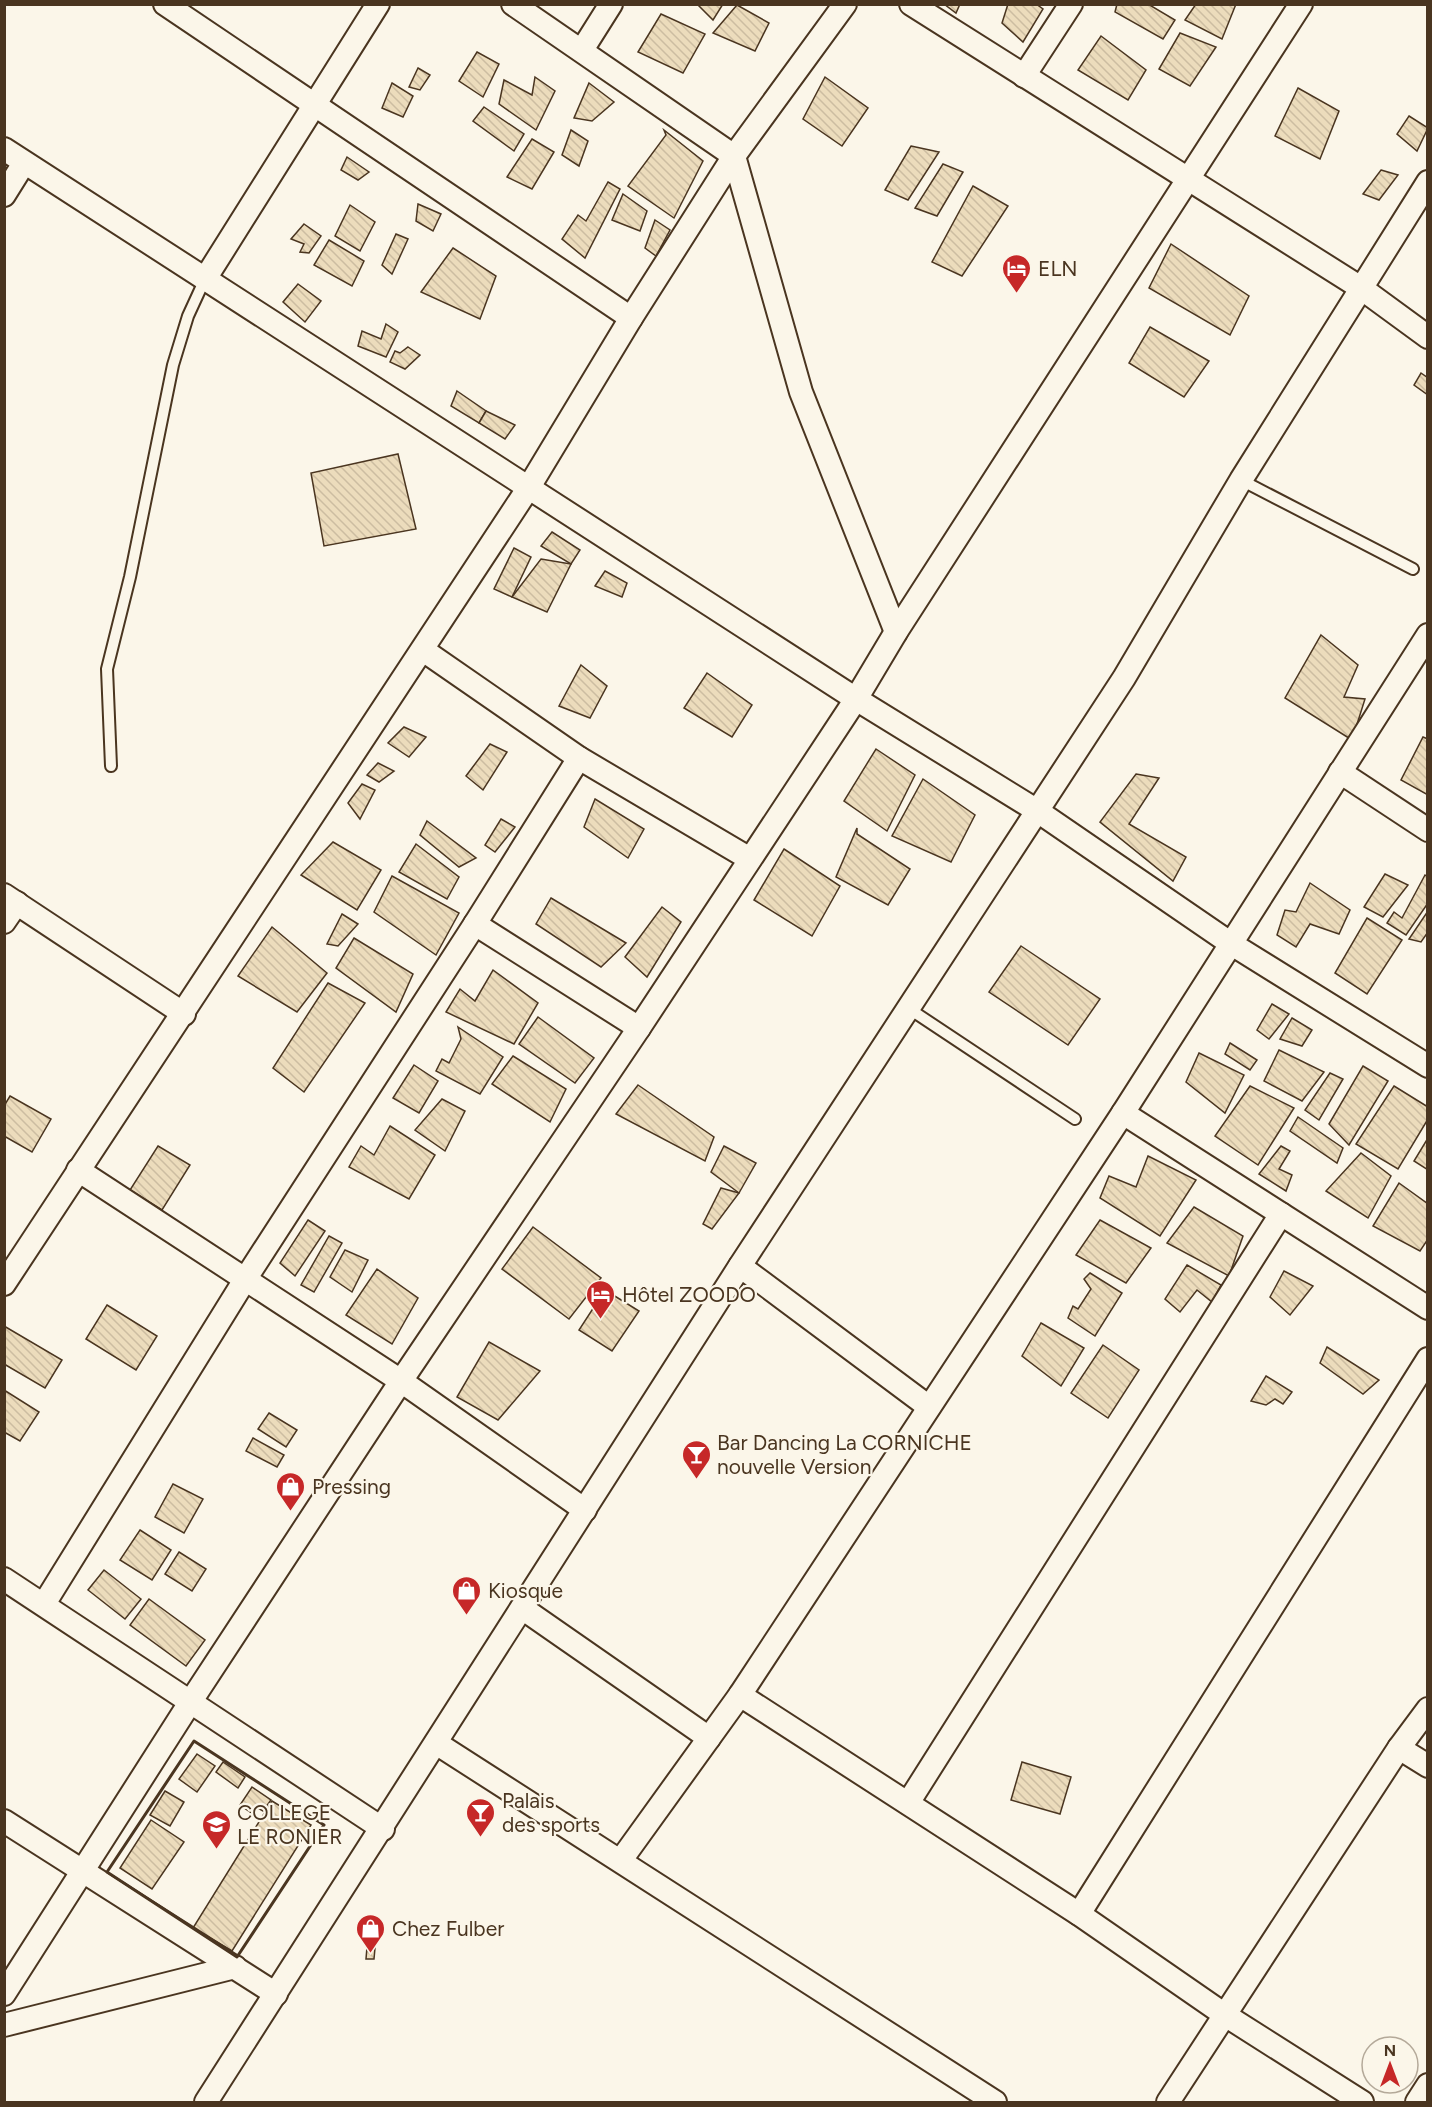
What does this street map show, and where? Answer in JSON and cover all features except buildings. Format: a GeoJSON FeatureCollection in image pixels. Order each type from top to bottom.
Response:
{"type":"FeatureCollection","features":[{"type":"Feature","properties":{"kind":"street"},"geometry":{"type":"LineString","coordinates":[[165,4],[631,318]]}},
{"type":"Feature","properties":{"kind":"street"},"geometry":{"type":"LineString","coordinates":[[205,279],[378,4]]}},
{"type":"Feature","properties":{"kind":"street"},"geometry":{"type":"LineString","coordinates":[[513,4],[734,156],[801,392],[896,632]]}},
{"type":"Feature","properties":{"kind":"street"},"geometry":{"type":"LineString","coordinates":[[582,50],[611,4]]}},
{"type":"Feature","properties":{"kind":"street"},"geometry":{"type":"LineString","coordinates":[[4,1284],[529,487],[631,318],[734,156],[844,4]]}},
{"type":"Feature","properties":{"kind":"street"},"geometry":{"type":"LineString","coordinates":[[911,4],[1360,288],[1428,337]]}},
{"type":"Feature","properties":{"kind":"street"},"geometry":{"type":"LineString","coordinates":[[1024,76],[1071,4]]}},
{"type":"Feature","properties":{"kind":"street"},"geometry":{"type":"LineString","coordinates":[[4,1994],[85,1872],[191,1701],[401,1381],[639,1028],[856,699],[896,632],[1301,4]]}},
{"type":"Feature","properties":{"kind":"street"},"geometry":{"type":"LineString","coordinates":[[4,149],[856,699],[1036,810],[1230,943],[1428,1066]]}},
{"type":"Feature","properties":{"kind":"street"},"geometry":{"type":"LineString","coordinates":[[4,195],[24,163]]}},
{"type":"Feature","properties":{"kind":"street"},"geometry":{"type":"LineString","coordinates":[[206,2103],[740,1266],[1124,678],[1241,480],[1428,182]]}},
{"type":"Feature","properties":{"kind":"street"},"geometry":{"type":"LineString","coordinates":[[621,1860],[740,1695],[1123,1113],[1428,635]]}},
{"type":"Feature","properties":{"kind":"street"},"geometry":{"type":"LineString","coordinates":[[423,650],[579,758],[750,859]]}},
{"type":"Feature","properties":{"kind":"street"},"geometry":{"type":"LineString","coordinates":[[44,1604],[246,1278],[475,924],[579,758]]}},
{"type":"Feature","properties":{"kind":"street"},"geometry":{"type":"LineString","coordinates":[[1340,772],[1428,830]]}},
{"type":"Feature","properties":{"kind":"street"},"geometry":{"type":"LineString","coordinates":[[4,922],[11,899],[184,1014]]}},
{"type":"Feature","properties":{"kind":"street"},"geometry":{"type":"LineString","coordinates":[[475,924],[639,1028]]}},
{"type":"Feature","properties":{"kind":"street"},"geometry":{"type":"LineString","coordinates":[[1123,1113],[1428,1308]]}},
{"type":"Feature","properties":{"kind":"street"},"geometry":{"type":"LineString","coordinates":[[78,1170],[401,1381],[585,1510]]}},
{"type":"Feature","properties":{"kind":"street"},"geometry":{"type":"LineString","coordinates":[[908,1803],[1281,1214]]}},
{"type":"Feature","properties":{"kind":"street"},"geometry":{"type":"LineString","coordinates":[[740,1266],[929,1407]]}},
{"type":"Feature","properties":{"kind":"street"},"geometry":{"type":"LineString","coordinates":[[1079,1914],[1428,1359]]}},
{"type":"Feature","properties":{"kind":"street"},"geometry":{"type":"LineString","coordinates":[[4,1579],[383,1828]]}},
{"type":"Feature","properties":{"kind":"street"},"geometry":{"type":"LineString","coordinates":[[522,1608],[709,1738]]}},
{"type":"Feature","properties":{"kind":"street"},"geometry":{"type":"LineString","coordinates":[[740,1695],[1079,1914],[1225,2015],[1362,2103]]}},
{"type":"Feature","properties":{"kind":"street"},"geometry":{"type":"LineString","coordinates":[[1168,2103],[1399,1748],[1428,1709]]}},
{"type":"Feature","properties":{"kind":"street"},"geometry":{"type":"LineString","coordinates":[[436,1743],[621,1860],[995,2103]]}},
{"type":"Feature","properties":{"kind":"street"},"geometry":{"type":"LineString","coordinates":[[1399,1748],[1428,1766]]}},
{"type":"Feature","properties":{"kind":"street"},"geometry":{"type":"LineString","coordinates":[[4,1821],[276,1994]]}},
{"type":"Feature","properties":{"kind":"street"},"geometry":{"type":"LineString","coordinates":[[4,2025],[235,1967]]}},
{"type":"Feature","properties":{"kind":"street"},"geometry":{"type":"LineString","coordinates":[[1417,2103],[1428,2085]]}},
{"type":"Feature","properties":{"kind":"lane"},"geometry":{"type":"LineString","coordinates":[[111,765],[107,669],[130,577],[173,365],[188,316],[205,279]]}},
{"type":"Feature","properties":{"kind":"lane"},"geometry":{"type":"LineString","coordinates":[[1241,480],[1413,569]]}},
{"type":"Feature","properties":{"kind":"lane"},"geometry":{"type":"LineString","coordinates":[[907,1008],[1075,1119]]}},
{"type":"Feature","properties":{"kind":"wall"},"geometry":{"type":"LineString","coordinates":[[194,1741],[324,1825],[237,1957],[107,1872],[194,1741]]}},
{"type":"Feature","properties":{"kind":"place","name":"ELN"},"geometry":{"type":"Point","coordinates":[1017,294]}},
{"type":"Feature","properties":{"kind":"place","name":"Hôtel ZOODO"},"geometry":{"type":"Point","coordinates":[601,1320]}},
{"type":"Feature","properties":{"kind":"place","name":"Bar Dancing La CORNICHE nouvelle Version"},"geometry":{"type":"Point","coordinates":[696,1480]}},
{"type":"Feature","properties":{"kind":"place","name":"Pressing"},"geometry":{"type":"Point","coordinates":[291,1512]}},
{"type":"Feature","properties":{"kind":"place","name":"Kiosque"},"geometry":{"type":"Point","coordinates":[467,1616]}},
{"type":"Feature","properties":{"kind":"place","name":"Palais des sports"},"geometry":{"type":"Point","coordinates":[481,1838]}},
{"type":"Feature","properties":{"kind":"place","name":"COLLEGE LE RONIER"},"geometry":{"type":"Point","coordinates":[216,1850]}},
{"type":"Feature","properties":{"kind":"place","name":"Chez Fulber"},"geometry":{"type":"Point","coordinates":[371,1954]}}]}
